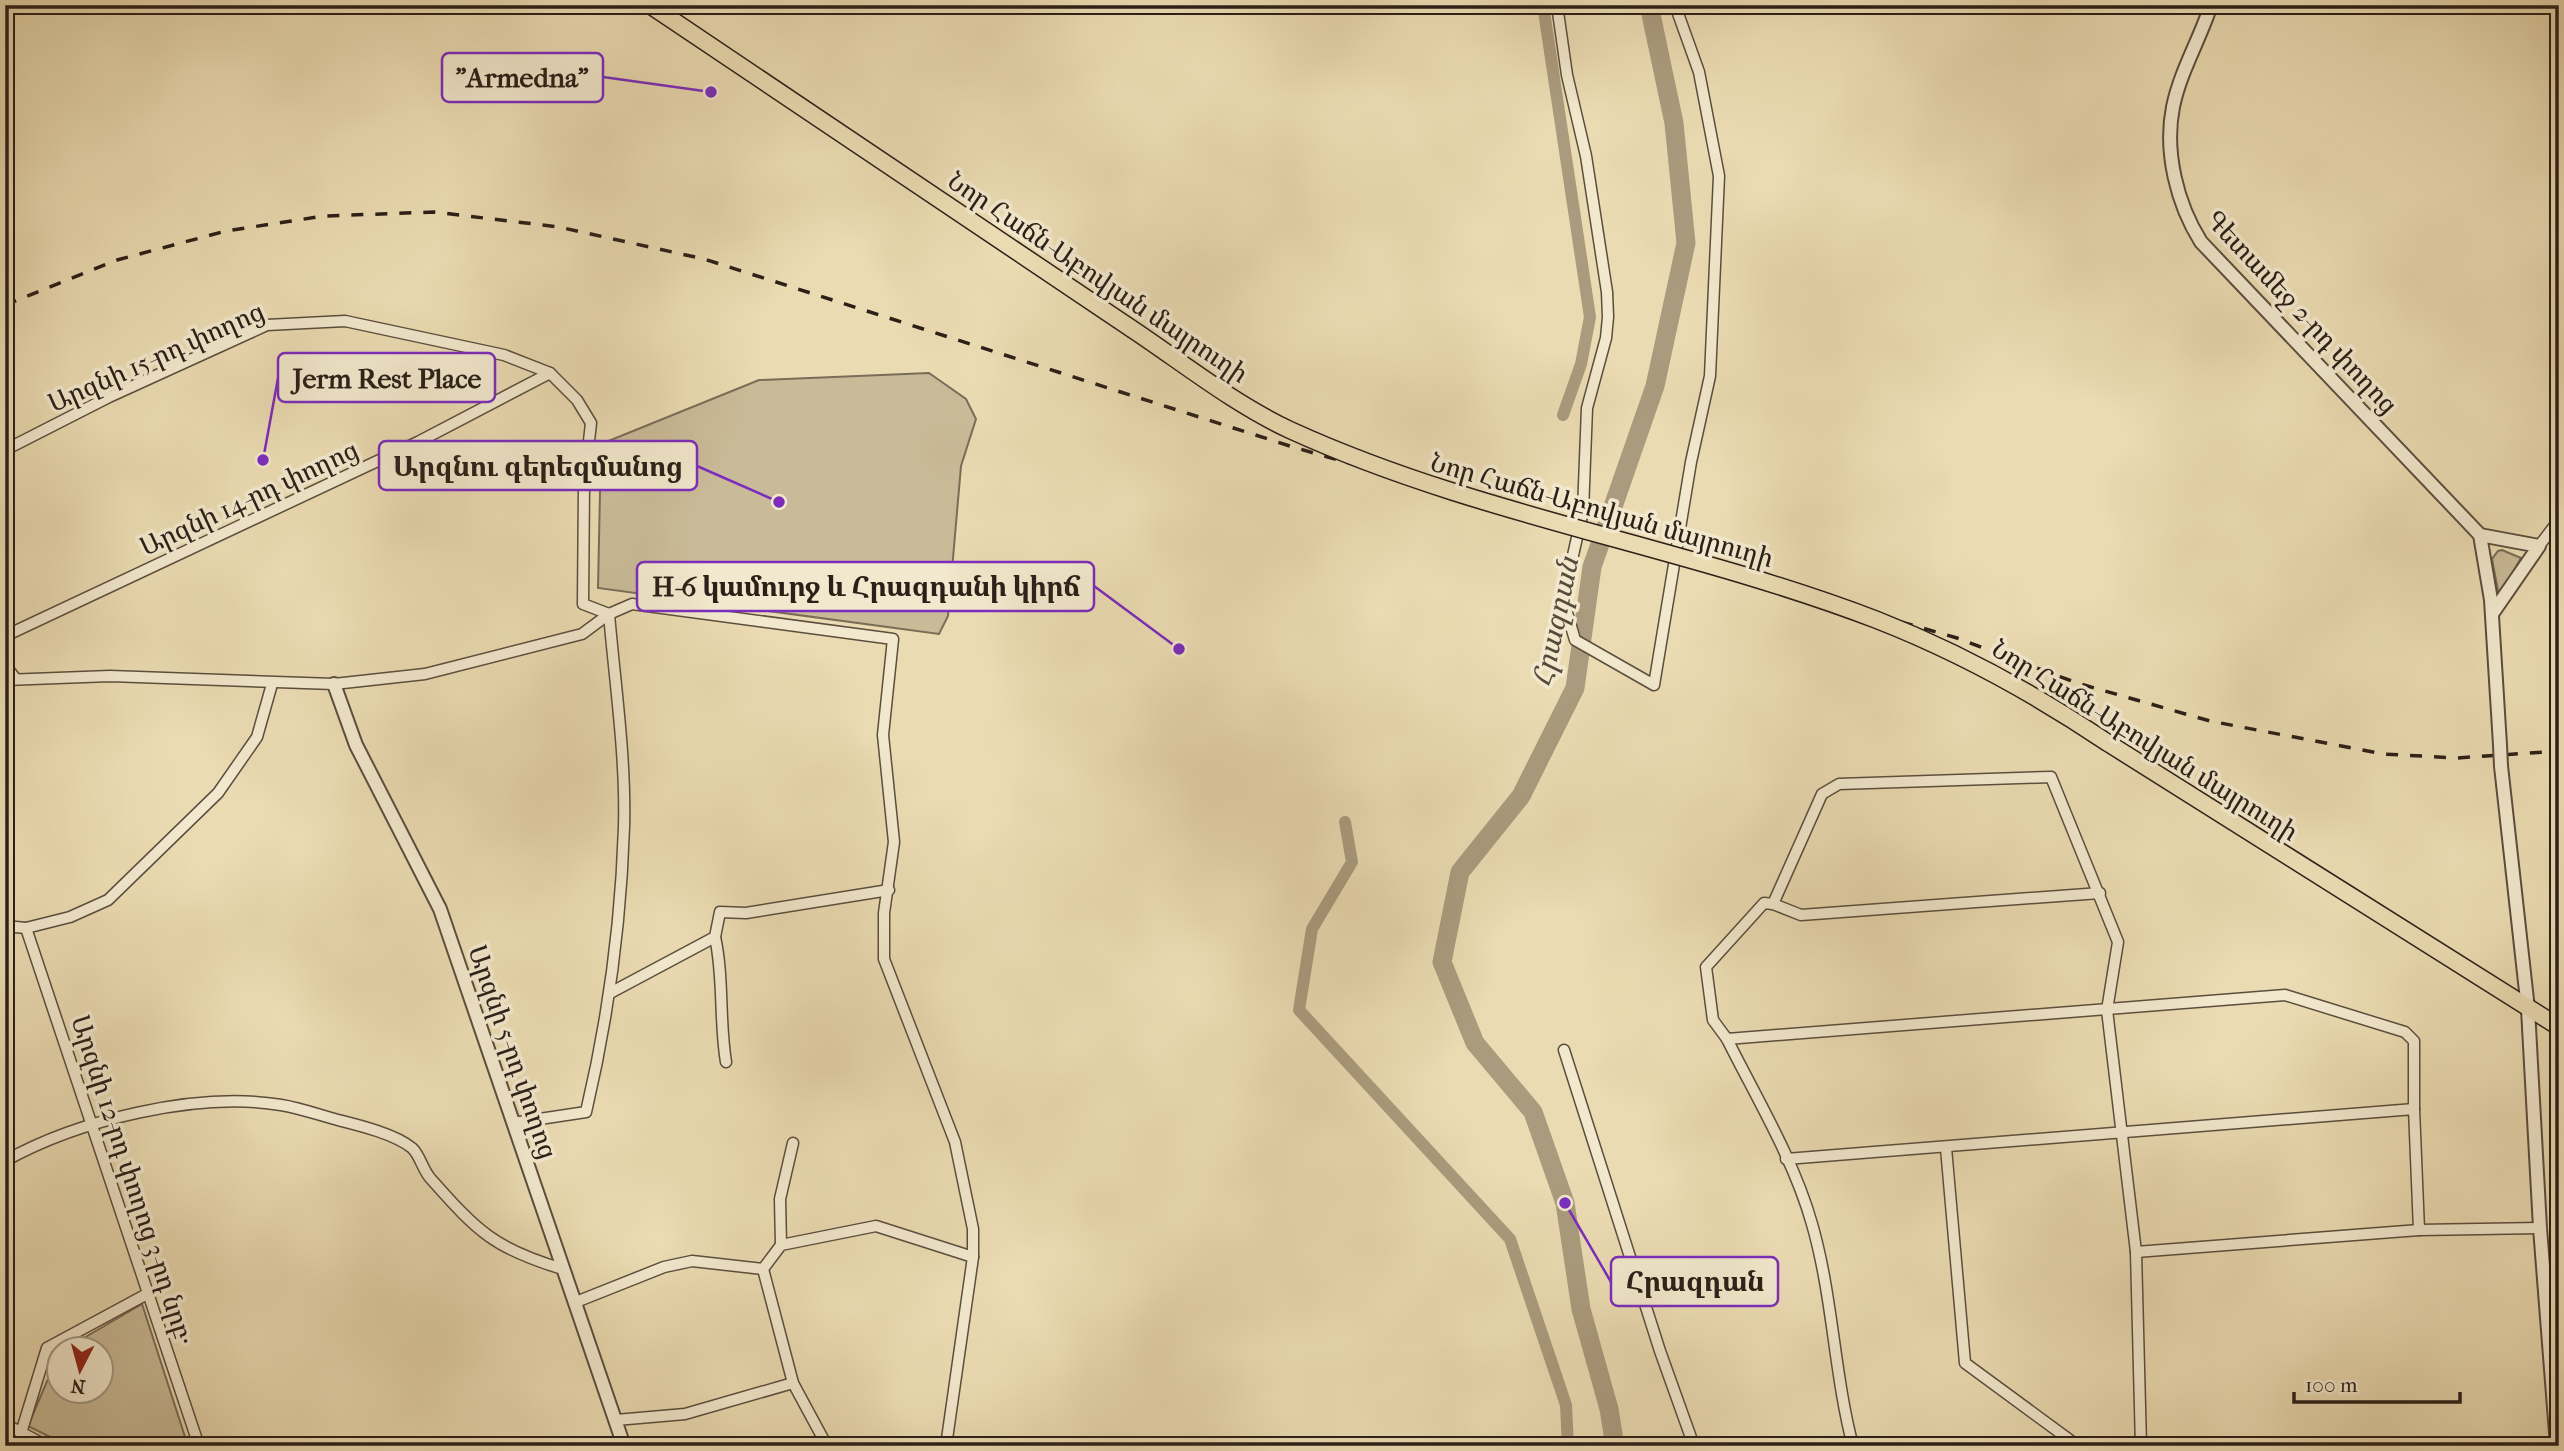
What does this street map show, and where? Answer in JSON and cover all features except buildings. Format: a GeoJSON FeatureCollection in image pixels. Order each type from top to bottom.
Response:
{"type":"FeatureCollection","features":[{"type":"Feature","properties":{"kind":"main road","name":"Նոր Հաճն-Աբովյան մայրուղի"},"geometry":{"type":"LineString","coordinates":[[650,5],[1248,407],[1288,429],[1425,485],[1779,587],[1878,620],[1966,659],[2047,702],[2559,1027]]}},
{"type":"Feature","properties":{"kind":"street"},"geometry":{"type":"LineString","coordinates":[[1557,5],[1567,75],[1586,156],[1607,292],[1608,317],[1606,338],[1587,408],[1583,511],[1569,573],[1561,592],[1575,640],[1654,685],[1691,462],[1710,376],[1719,176],[1699,72],[1675,5]]}},
{"type":"Feature","properties":{"kind":"street","name":"Գետամեջ 2-րդ փողոց"},"geometry":{"type":"LineString","coordinates":[[2211,5],[2173,107],[2172,151],[2186,219],[2200,242],[2480,535]]}},
{"type":"Feature","properties":{"kind":"street","name":"Արզնի 15-րդ փողոց"},"geometry":{"type":"LineString","coordinates":[[5,450],[109,397],[267,325],[345,321],[504,355],[551,373],[577,400],[591,423],[584,485],[583,604],[609,614]]}},
{"type":"Feature","properties":{"kind":"street","name":"Արզնի 14-րդ փողոց"},"geometry":{"type":"LineString","coordinates":[[5,640],[5,636],[418,442],[551,373]]}},
{"type":"Feature","properties":{"kind":"street"},"geometry":{"type":"LineString","coordinates":[[2492,614],[2559,520]]}},
{"type":"Feature","properties":{"kind":"street"},"geometry":{"type":"LineString","coordinates":[[2539,546],[2480,535],[2492,614],[2501,766],[2528,1009],[2540,1228],[2557,1446]]}},
{"type":"Feature","properties":{"kind":"street"},"geometry":{"type":"LineString","coordinates":[[5,665],[10,679],[110,676],[272,684],[334,684],[425,674],[582,635],[609,614],[632,604],[893,639],[883,735],[894,842],[884,913],[884,959],[955,1142],[973,1230],[973,1257],[946,1446]]}},
{"type":"Feature","properties":{"kind":"street"},"geometry":{"type":"LineString","coordinates":[[513,1123],[586,1112],[610,993],[624,826],[609,614]]}},
{"type":"Feature","properties":{"kind":"street"},"geometry":{"type":"LineString","coordinates":[[5,926],[26,928],[70,917],[107,900],[204,808],[257,737],[272,684]]}},
{"type":"Feature","properties":{"kind":"street","name":"Արզնի 5-րդ փողոց"},"geometry":{"type":"LineString","coordinates":[[334,684],[356,745],[440,909],[625,1446]]}},
{"type":"Feature","properties":{"kind":"street"},"geometry":{"type":"LineString","coordinates":[[1773,904],[1822,794],[1839,783],[2051,777],[2118,942],[2108,1010],[2136,1252],[2141,1446]]}},
{"type":"Feature","properties":{"kind":"street"},"geometry":{"type":"LineString","coordinates":[[726,1062],[720,1024],[721,963],[715,937],[720,912],[746,913],[889,890]]}},
{"type":"Feature","properties":{"kind":"street"},"geometry":{"type":"LineString","coordinates":[[1853,1446],[1831,1311],[1812,1223],[1786,1159],[1727,1039],[1713,1020],[1706,967],[1764,903],[1801,915],[2100,893]]}},
{"type":"Feature","properties":{"kind":"street","name":"Արզնի 12-րդ փողոց 3-րդ նրբ․"},"geometry":{"type":"LineString","coordinates":[[26,928],[94,1123],[147,1294],[199,1446]]}},
{"type":"Feature","properties":{"kind":"street"},"geometry":{"type":"LineString","coordinates":[[610,993],[715,937]]}},
{"type":"Feature","properties":{"kind":"street"},"geometry":{"type":"LineString","coordinates":[[1727,1039],[2285,995],[2405,1032],[2414,1041],[2414,1109],[2420,1230]]}},
{"type":"Feature","properties":{"kind":"street"},"geometry":{"type":"LineString","coordinates":[[1564,1050],[1656,1340],[1693,1446]]}},
{"type":"Feature","properties":{"kind":"street"},"geometry":{"type":"LineString","coordinates":[[5,1161],[32,1146],[94,1123],[213,1102],[280,1105],[365,1127],[412,1148],[428,1176],[483,1234],[519,1256],[563,1269]]}},
{"type":"Feature","properties":{"kind":"street"},"geometry":{"type":"LineString","coordinates":[[1786,1159],[1946,1148],[2121,1130],[2414,1109]]}},
{"type":"Feature","properties":{"kind":"street"},"geometry":{"type":"LineString","coordinates":[[763,1269],[781,1245],[780,1199],[793,1143]]}},
{"type":"Feature","properties":{"kind":"street"},"geometry":{"type":"LineString","coordinates":[[1946,1148],[1965,1363],[2078,1446]]}},
{"type":"Feature","properties":{"kind":"street"},"geometry":{"type":"LineString","coordinates":[[781,1245],[876,1226],[973,1257]]}},
{"type":"Feature","properties":{"kind":"street"},"geometry":{"type":"LineString","coordinates":[[2136,1252],[2420,1230],[2540,1228]]}},
{"type":"Feature","properties":{"kind":"street"},"geometry":{"type":"LineString","coordinates":[[576,1303],[664,1267],[692,1261],[763,1269]]}},
{"type":"Feature","properties":{"kind":"street"},"geometry":{"type":"LineString","coordinates":[[763,1269],[793,1383],[827,1446]]}},
{"type":"Feature","properties":{"kind":"street"},"geometry":{"type":"LineString","coordinates":[[25,1446],[21,1433],[47,1348],[147,1294]]}},
{"type":"Feature","properties":{"kind":"street"},"geometry":{"type":"LineString","coordinates":[[616,1420],[685,1414],[793,1383]]}},
{"type":"Feature","properties":{"kind":"street"},"geometry":{"type":"LineString","coordinates":[[5,1424],[47,1446]]}},
{"type":"Feature","properties":{"kind":"shaded area"},"geometry":{"type":"Polygon","coordinates":[[[929,373],[966,399],[976,419],[961,466],[948,616],[939,634],[598,588],[601,444],[759,380],[929,373]]]}},
{"type":"Feature","properties":{"kind":"shaded area"},"geometry":{"type":"Polygon","coordinates":[[[2502,550],[2521,558],[2499,596],[2492,559],[2502,550]]]}},
{"type":"Feature","properties":{"kind":"shaded area"},"geometry":{"type":"Polygon","coordinates":[[[142,1304],[188,1446],[68,1446],[28,1426],[46,1384],[46,1406],[116,1406],[116,1336],[87,1336],[142,1304]]]}},
{"type":"Feature","properties":{"kind":"waterway"},"geometry":{"type":"LineString","coordinates":[[1543,5],[1590,317],[1581,364],[1563,415]]}},
{"type":"Feature","properties":{"kind":"waterway","name":"Հրազդան"},"geometry":{"type":"LineString","coordinates":[[1615,1446],[1609,1409],[1581,1309],[1565,1203],[1533,1112],[1475,1043],[1442,962],[1460,872],[1521,796],[1575,688],[1592,567],[1655,386],[1686,243],[1674,123],[1649,5]]}},
{"type":"Feature","properties":{"kind":"waterway"},"geometry":{"type":"LineString","coordinates":[[1345,822],[1352,862],[1312,929],[1299,1010],[1510,1239],[1566,1405],[1568,1446]]}},
{"type":"Feature","properties":{"kind":"railway"},"geometry":{"type":"LineString","coordinates":[[5,305],[117,260],[226,231],[324,216],[434,212],[559,227],[704,259],[1293,447],[1957,638],[2077,683],[2210,721],[2383,754],[2457,758],[2559,751]]}},
{"type":"Feature","properties":{"kind":"place","name":"\"Armedna\""},"geometry":{"type":"Point","coordinates":[711,92]}},
{"type":"Feature","properties":{"kind":"place","name":"Jerm Rest Place"},"geometry":{"type":"Point","coordinates":[263,460]}},
{"type":"Feature","properties":{"kind":"place","name":"Արզնու գերեզմանոց"},"geometry":{"type":"Point","coordinates":[779,502]}},
{"type":"Feature","properties":{"kind":"place","name":"H-6 կամուրջ և Հրազդանի կիրճ"},"geometry":{"type":"Point","coordinates":[1179,649]}},
{"type":"Feature","properties":{"kind":"place","name":"Հրազդան"},"geometry":{"type":"Point","coordinates":[1565,1203]}}]}
